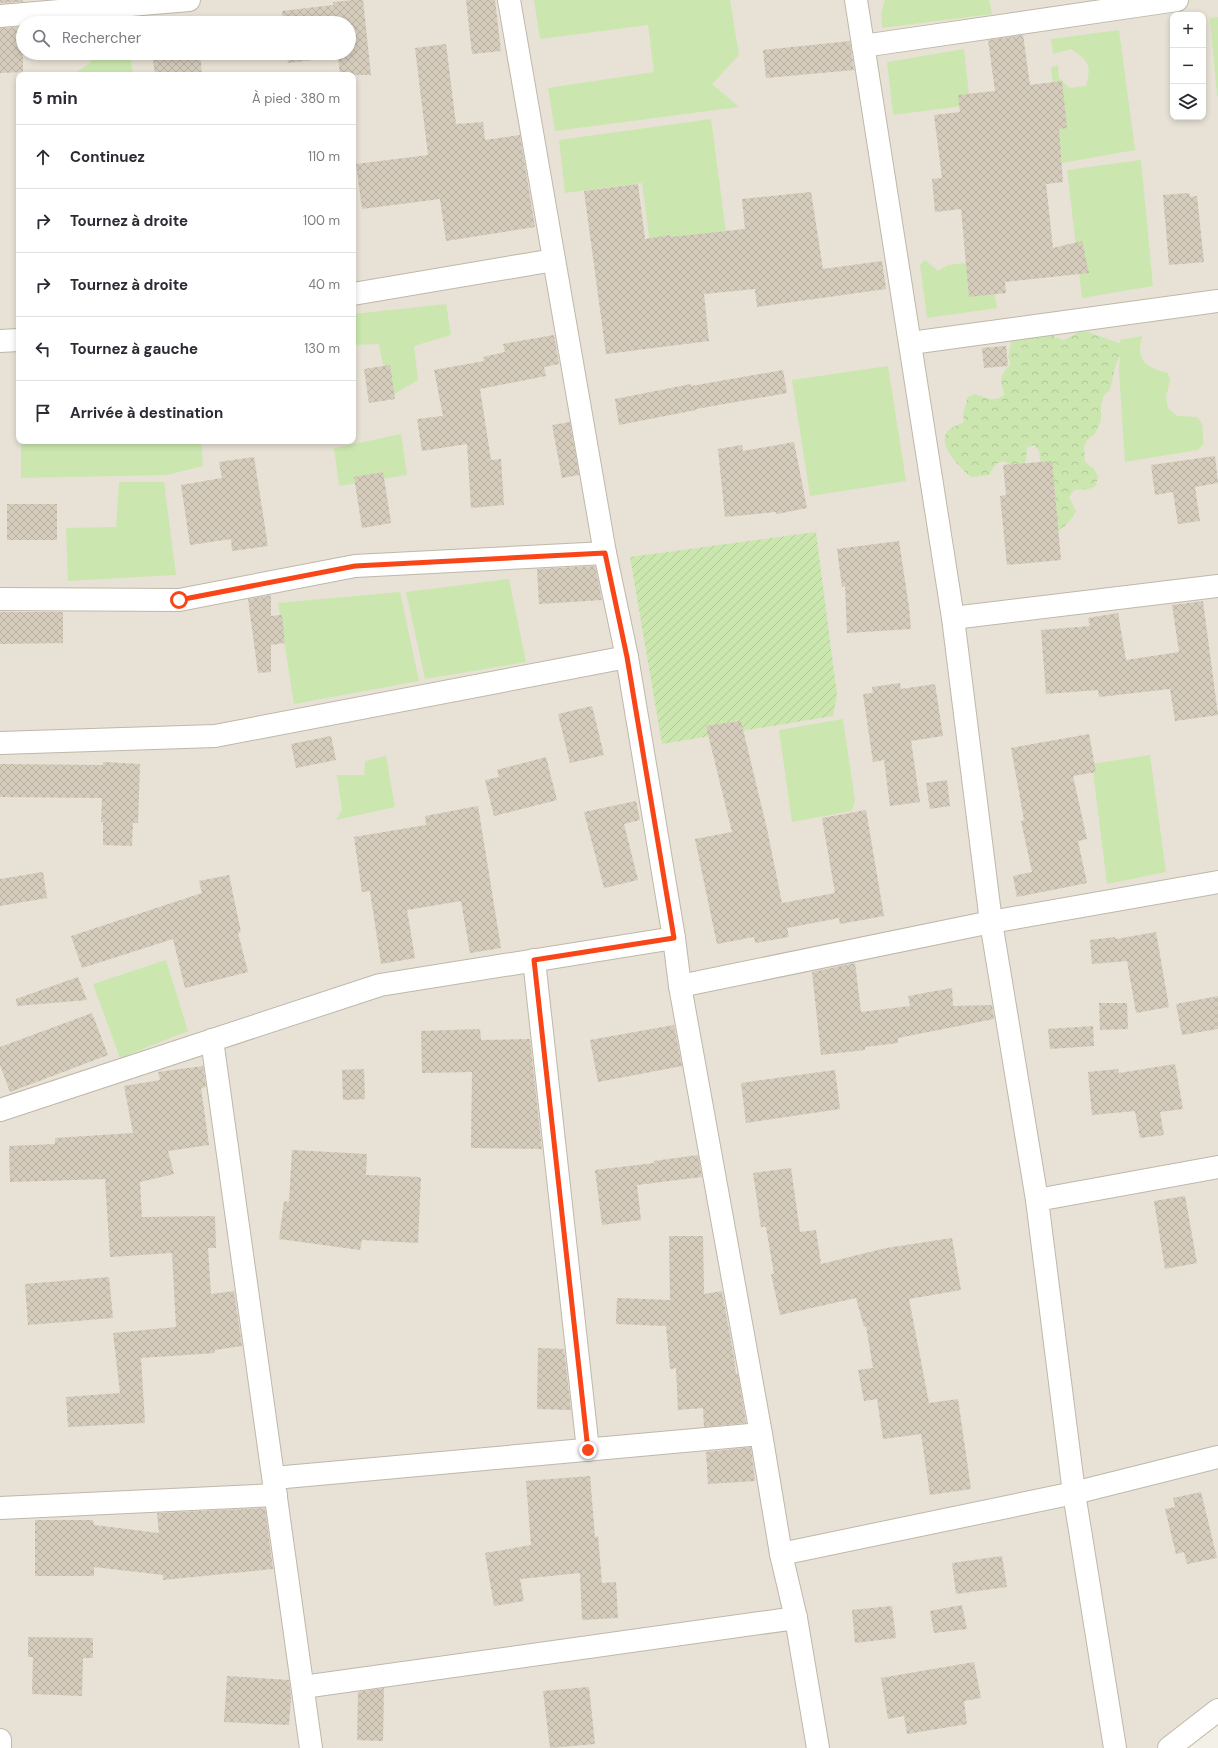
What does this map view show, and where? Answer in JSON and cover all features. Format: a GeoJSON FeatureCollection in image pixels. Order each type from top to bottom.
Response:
{"type":"FeatureCollection","features":[{"type":"Feature","properties":{"kind":"street"},"geometry":{"type":"LineString","coordinates":[[0,16],[189,0]]}},
{"type":"Feature","properties":{"kind":"street"},"geometry":{"type":"LineString","coordinates":[[510,0],[605,553],[627,657],[674,938],[680,986],[761,1434],[781,1554],[796,1618],[818,1748]]}},
{"type":"Feature","properties":{"kind":"street"},"geometry":{"type":"LineString","coordinates":[[856,0],[953,618],[991,922],[1037,1200],[1074,1493],[1114,1748]]}},
{"type":"Feature","properties":{"kind":"street"},"geometry":{"type":"LineString","coordinates":[[863,46],[1177,0]]}},
{"type":"Feature","properties":{"kind":"street"},"geometry":{"type":"LineString","coordinates":[[356,293],[554,260]]}},
{"type":"Feature","properties":{"kind":"street"},"geometry":{"type":"LineString","coordinates":[[911,343],[1218,301]]}},
{"type":"Feature","properties":{"kind":"street"},"geometry":{"type":"LineString","coordinates":[[0,341],[16,340]]}},
{"type":"Feature","properties":{"kind":"street"},"geometry":{"type":"LineString","coordinates":[[0,599],[179,600],[355,566],[605,553]]}},
{"type":"Feature","properties":{"kind":"street"},"geometry":{"type":"LineString","coordinates":[[953,618],[1218,586]]}},
{"type":"Feature","properties":{"kind":"street"},"geometry":{"type":"LineString","coordinates":[[0,743],[214,736],[627,657]]}},
{"type":"Feature","properties":{"kind":"street"},"geometry":{"type":"LineString","coordinates":[[680,986],[991,922],[1218,882]]}},
{"type":"Feature","properties":{"kind":"street"},"geometry":{"type":"LineString","coordinates":[[0,1110],[380,985],[674,938]]}},
{"type":"Feature","properties":{"kind":"street"},"geometry":{"type":"LineString","coordinates":[[534,960],[588,1450]]}},
{"type":"Feature","properties":{"kind":"street"},"geometry":{"type":"LineString","coordinates":[[212,1040],[312,1748]]}},
{"type":"Feature","properties":{"kind":"street"},"geometry":{"type":"LineString","coordinates":[[1037,1200],[1218,1167]]}},
{"type":"Feature","properties":{"kind":"street"},"geometry":{"type":"LineString","coordinates":[[0,1508],[275,1486],[588,1450],[761,1434]]}},
{"type":"Feature","properties":{"kind":"street"},"geometry":{"type":"LineString","coordinates":[[781,1554],[1074,1493],[1218,1457]]}},
{"type":"Feature","properties":{"kind":"street"},"geometry":{"type":"LineString","coordinates":[[303,1687],[796,1618]]}},
{"type":"Feature","properties":{"kind":"street"},"geometry":{"type":"LineString","coordinates":[[1169,1748],[1218,1710]]}},
{"type":"Feature","properties":{"kind":"street"},"geometry":{"type":"LineString","coordinates":[[0,1740],[0,1748]]}},
{"type":"Feature","properties":{"kind":"shaded area"},"geometry":{"type":"Polygon","coordinates":[[[0,0],[1218,0],[1218,1708],[1169,1748],[0,1748],[0,0]]]}},
{"type":"Feature","properties":{"kind":"green space"},"geometry":{"type":"Polygon","coordinates":[[[534,0],[730,0],[739,55],[712,84],[739,107],[555,131],[548,88],[654,72],[648,25],[540,39],[534,0]]]}},
{"type":"Feature","properties":{"kind":"green space"},"geometry":{"type":"Polygon","coordinates":[[[885,0],[989,0],[992,14],[882,28],[881,13],[885,0]]]}},
{"type":"Feature","properties":{"kind":"green space"},"geometry":{"type":"Polygon","coordinates":[[[1218,17],[1218,96],[1217,96],[1210,18],[1218,17]]]}},
{"type":"Feature","properties":{"kind":"green space"},"geometry":{"type":"Polygon","coordinates":[[[1119,30],[1135,150],[1062,163],[1051,67],[1058,65],[1059,78],[1070,88],[1086,86],[1089,68],[1085,60],[1071,49],[1053,54],[1051,39],[1119,30]]]}},
{"type":"Feature","properties":{"kind":"green space"},"geometry":{"type":"Polygon","coordinates":[[[964,49],[970,105],[893,115],[887,62],[964,49]]]}},
{"type":"Feature","properties":{"kind":"green space"},"geometry":{"type":"Polygon","coordinates":[[[90,60],[131,60],[133,72],[76,72],[90,63],[90,60]]]}},
{"type":"Feature","properties":{"kind":"green space"},"geometry":{"type":"Polygon","coordinates":[[[711,119],[727,240],[651,250],[642,183],[565,193],[559,140],[711,119]]]}},
{"type":"Feature","properties":{"kind":"green space"},"geometry":{"type":"Polygon","coordinates":[[[1141,160],[1153,286],[1082,298],[1067,170],[1141,160]]]}},
{"type":"Feature","properties":{"kind":"green space"},"geometry":{"type":"Polygon","coordinates":[[[925,260],[938,271],[948,265],[989,260],[997,308],[927,318],[920,265],[925,260]]]}},
{"type":"Feature","properties":{"kind":"green space"},"geometry":{"type":"Polygon","coordinates":[[[446,304],[451,335],[414,346],[418,380],[389,397],[379,344],[356,345],[356,314],[446,304]]]}},
{"type":"Feature","properties":{"kind":"green space"},"geometry":{"type":"Polygon","coordinates":[[[1079,332],[1088,332],[1121,344],[1122,352],[1115,367],[1110,390],[1104,395],[1101,404],[1101,420],[1095,434],[1088,439],[1084,446],[1085,462],[1094,469],[1098,477],[1095,487],[1074,490],[1069,497],[1076,511],[1066,525],[1053,534],[1039,451],[1034,445],[1027,448],[1026,461],[1019,468],[1003,461],[996,464],[989,475],[971,477],[955,462],[950,455],[945,441],[946,435],[950,429],[964,422],[963,414],[968,397],[975,394],[994,399],[1005,394],[1001,382],[1003,374],[1011,364],[1008,357],[1014,334],[1049,333],[1056,338],[1064,340],[1079,332]]]}},
{"type":"Feature","properties":{"kind":"green space"},"geometry":{"type":"Polygon","coordinates":[[[1142,336],[1140,348],[1142,359],[1149,366],[1168,373],[1170,380],[1166,397],[1168,408],[1177,416],[1197,417],[1202,426],[1204,443],[1198,450],[1125,462],[1119,372],[1121,348],[1120,340],[1142,336]]]}},
{"type":"Feature","properties":{"kind":"green space"},"geometry":{"type":"Polygon","coordinates":[[[888,366],[906,481],[810,496],[792,380],[888,366]]]}},
{"type":"Feature","properties":{"kind":"green space"},"geometry":{"type":"Polygon","coordinates":[[[401,434],[407,475],[339,486],[334,448],[401,434]]]}},
{"type":"Feature","properties":{"kind":"green space"},"geometry":{"type":"Polygon","coordinates":[[[21,444],[201,444],[203,466],[167,475],[21,478],[21,444]]]}},
{"type":"Feature","properties":{"kind":"green space"},"geometry":{"type":"Polygon","coordinates":[[[119,482],[164,482],[176,575],[68,581],[66,528],[116,527],[119,482]]]}},
{"type":"Feature","properties":{"kind":"green space"},"geometry":{"type":"Polygon","coordinates":[[[816,532],[837,695],[833,716],[662,744],[630,557],[816,532]]]}},
{"type":"Feature","properties":{"kind":"green space"},"geometry":{"type":"Polygon","coordinates":[[[509,579],[526,662],[425,679],[406,592],[509,579]]]}},
{"type":"Feature","properties":{"kind":"green space"},"geometry":{"type":"Polygon","coordinates":[[[400,592],[419,681],[294,704],[278,603],[400,592]]]}},
{"type":"Feature","properties":{"kind":"green space"},"geometry":{"type":"Polygon","coordinates":[[[843,719],[855,800],[852,811],[792,822],[779,730],[843,719]]]}},
{"type":"Feature","properties":{"kind":"green space"},"geometry":{"type":"Polygon","coordinates":[[[1150,755],[1166,872],[1107,884],[1092,764],[1150,755]]]}},
{"type":"Feature","properties":{"kind":"green space"},"geometry":{"type":"Polygon","coordinates":[[[386,756],[395,807],[336,820],[342,810],[337,775],[364,775],[365,761],[386,756]]]}},
{"type":"Feature","properties":{"kind":"green space"},"geometry":{"type":"Polygon","coordinates":[[[166,960],[188,1031],[120,1058],[93,984],[166,960]]]}},
{"type":"Feature","properties":{"kind":"building"},"geometry":{"type":"Polygon","coordinates":[[[0,0],[23,0],[23,2],[0,3],[0,0]]]}},
{"type":"Feature","properties":{"kind":"building"},"geometry":{"type":"Polygon","coordinates":[[[363,0],[371,75],[356,75],[356,72],[340,72],[338,60],[356,60],[356,16],[282,16],[282,11],[333,5],[333,2],[363,0]]]}},
{"type":"Feature","properties":{"kind":"building"},"geometry":{"type":"Polygon","coordinates":[[[466,0],[495,0],[501,51],[472,54],[466,0]]]}},
{"type":"Feature","properties":{"kind":"building"},"geometry":{"type":"Polygon","coordinates":[[[16,27],[16,60],[23,60],[23,72],[0,73],[0,28],[16,27]]]}},
{"type":"Feature","properties":{"kind":"building"},"geometry":{"type":"Polygon","coordinates":[[[1023,35],[1030,85],[1062,81],[1067,128],[1059,129],[1063,182],[1046,184],[1053,248],[1082,241],[1089,273],[1005,282],[1006,293],[969,297],[961,209],[935,212],[932,179],[942,178],[934,115],[960,112],[958,95],[995,91],[988,40],[1023,35]]]}},
{"type":"Feature","properties":{"kind":"building"},"geometry":{"type":"Polygon","coordinates":[[[850,41],[854,70],[766,78],[763,50],[850,41]]]}},
{"type":"Feature","properties":{"kind":"building"},"geometry":{"type":"Polygon","coordinates":[[[446,44],[456,124],[483,122],[485,140],[520,135],[535,227],[446,241],[440,199],[362,209],[356,164],[428,155],[415,48],[446,44]]]}},
{"type":"Feature","properties":{"kind":"building"},"geometry":{"type":"Polygon","coordinates":[[[153,60],[201,60],[202,72],[155,72],[153,60]]]}},
{"type":"Feature","properties":{"kind":"building"},"geometry":{"type":"Polygon","coordinates":[[[287,60],[313,60],[288,63],[287,60]]]}},
{"type":"Feature","properties":{"kind":"building"},"geometry":{"type":"Polygon","coordinates":[[[638,184],[645,239],[671,235],[671,237],[745,229],[742,199],[811,192],[823,269],[882,261],[886,289],[757,307],[755,289],[704,294],[709,341],[606,354],[584,191],[638,184]]]}},
{"type":"Feature","properties":{"kind":"building"},"geometry":{"type":"Polygon","coordinates":[[[1189,193],[1190,197],[1197,196],[1204,262],[1169,265],[1163,195],[1189,193]]]}},
{"type":"Feature","properties":{"kind":"building"},"geometry":{"type":"Polygon","coordinates":[[[554,335],[559,364],[544,367],[546,376],[480,389],[491,460],[501,459],[504,505],[471,508],[467,444],[422,451],[417,419],[443,416],[434,370],[484,361],[483,357],[505,352],[503,344],[554,335]]]}},
{"type":"Feature","properties":{"kind":"building"},"geometry":{"type":"Polygon","coordinates":[[[1006,346],[1008,366],[984,368],[982,348],[1006,346]]]}},
{"type":"Feature","properties":{"kind":"building"},"geometry":{"type":"Polygon","coordinates":[[[390,365],[395,399],[369,403],[364,369],[390,365]]]}},
{"type":"Feature","properties":{"kind":"building"},"geometry":{"type":"Polygon","coordinates":[[[783,370],[787,393],[696,409],[619,425],[615,399],[691,384],[691,386],[783,370]]]}},
{"type":"Feature","properties":{"kind":"building"},"geometry":{"type":"Polygon","coordinates":[[[570,422],[579,475],[562,478],[552,425],[570,422]]]}},
{"type":"Feature","properties":{"kind":"building"},"geometry":{"type":"Polygon","coordinates":[[[794,442],[807,508],[777,514],[776,512],[725,517],[718,449],[742,445],[743,451],[794,442]]]}},
{"type":"Feature","properties":{"kind":"building"},"geometry":{"type":"Polygon","coordinates":[[[1215,456],[1218,483],[1195,487],[1200,521],[1178,524],[1173,492],[1155,495],[1151,465],[1215,456]]]}},
{"type":"Feature","properties":{"kind":"building"},"geometry":{"type":"Polygon","coordinates":[[[254,457],[268,546],[232,551],[231,539],[190,545],[181,485],[222,478],[219,462],[254,457]]]}},
{"type":"Feature","properties":{"kind":"building"},"geometry":{"type":"Polygon","coordinates":[[[1052,461],[1061,560],[1007,565],[1000,496],[1006,495],[1003,465],[1052,461]]]}},
{"type":"Feature","properties":{"kind":"building"},"geometry":{"type":"Polygon","coordinates":[[[383,472],[391,523],[362,528],[354,477],[383,472]]]}},
{"type":"Feature","properties":{"kind":"building"},"geometry":{"type":"Polygon","coordinates":[[[7,504],[57,504],[57,540],[7,540],[7,504]]]}},
{"type":"Feature","properties":{"kind":"building"},"geometry":{"type":"Polygon","coordinates":[[[899,541],[911,629],[847,633],[845,586],[842,587],[837,549],[899,541]]]}},
{"type":"Feature","properties":{"kind":"building"},"geometry":{"type":"Polygon","coordinates":[[[595,566],[602,600],[539,604],[537,569],[595,566]]]}},
{"type":"Feature","properties":{"kind":"building"},"geometry":{"type":"Polygon","coordinates":[[[271,595],[271,616],[282,615],[285,643],[271,645],[271,672],[258,673],[248,599],[271,595]]]}},
{"type":"Feature","properties":{"kind":"building"},"geometry":{"type":"Polygon","coordinates":[[[1203,601],[1218,715],[1175,721],[1170,689],[1099,697],[1098,690],[1046,694],[1041,630],[1090,626],[1088,618],[1118,613],[1126,660],[1179,652],[1172,605],[1203,601]]]}},
{"type":"Feature","properties":{"kind":"building"},"geometry":{"type":"Polygon","coordinates":[[[0,612],[63,612],[63,643],[0,644],[0,612]]]}},
{"type":"Feature","properties":{"kind":"building"},"geometry":{"type":"Polygon","coordinates":[[[900,683],[901,689],[935,684],[943,736],[911,741],[920,802],[890,806],[884,760],[873,762],[863,694],[873,693],[872,687],[900,683]]]}},
{"type":"Feature","properties":{"kind":"building"},"geometry":{"type":"Polygon","coordinates":[[[592,706],[604,755],[570,763],[558,714],[592,706]]]}},
{"type":"Feature","properties":{"kind":"building"},"geometry":{"type":"Polygon","coordinates":[[[741,721],[767,829],[782,903],[835,893],[822,818],[866,810],[884,916],[840,924],[839,918],[787,928],[789,937],[755,943],[754,937],[717,944],[695,839],[732,832],[706,726],[741,721]]]}},
{"type":"Feature","properties":{"kind":"building"},"geometry":{"type":"Polygon","coordinates":[[[1089,734],[1096,772],[1073,776],[1087,839],[1078,841],[1087,883],[1017,897],[1013,876],[1032,872],[1021,821],[1024,820],[1011,748],[1089,734]]]}},
{"type":"Feature","properties":{"kind":"building"},"geometry":{"type":"Polygon","coordinates":[[[331,736],[336,760],[296,768],[291,744],[331,736]]]}},
{"type":"Feature","properties":{"kind":"building"},"geometry":{"type":"Polygon","coordinates":[[[546,757],[557,800],[494,816],[485,780],[499,777],[497,770],[546,757]]]}},
{"type":"Feature","properties":{"kind":"building"},"geometry":{"type":"Polygon","coordinates":[[[103,762],[140,764],[138,823],[133,823],[132,846],[103,845],[103,822],[101,822],[102,798],[0,797],[0,764],[103,765],[103,762]]]}},
{"type":"Feature","properties":{"kind":"building"},"geometry":{"type":"Polygon","coordinates":[[[947,780],[950,806],[930,809],[926,783],[947,780]]]}},
{"type":"Feature","properties":{"kind":"building"},"geometry":{"type":"Polygon","coordinates":[[[636,801],[640,820],[624,824],[638,880],[604,888],[584,812],[636,801]]]}},
{"type":"Feature","properties":{"kind":"building"},"geometry":{"type":"Polygon","coordinates":[[[478,806],[501,948],[470,953],[461,901],[407,910],[415,958],[381,964],[370,891],[362,892],[354,837],[426,825],[425,816],[478,806]]]}},
{"type":"Feature","properties":{"kind":"building"},"geometry":{"type":"Polygon","coordinates":[[[43,872],[47,898],[0,906],[0,879],[43,872]]]}},
{"type":"Feature","properties":{"kind":"building"},"geometry":{"type":"Polygon","coordinates":[[[229,875],[241,932],[238,933],[248,972],[185,988],[173,939],[82,968],[71,936],[202,893],[199,881],[229,875]]]}},
{"type":"Feature","properties":{"kind":"building"},"geometry":{"type":"Polygon","coordinates":[[[1156,932],[1169,1007],[1136,1013],[1127,961],[1092,964],[1090,940],[1115,937],[1116,939],[1156,932]]]}},
{"type":"Feature","properties":{"kind":"building"},"geometry":{"type":"Polygon","coordinates":[[[855,963],[861,1012],[910,1006],[908,996],[952,988],[953,1006],[992,1005],[994,1019],[898,1038],[898,1043],[865,1047],[865,1050],[821,1055],[812,972],[855,963]]]}},
{"type":"Feature","properties":{"kind":"building"},"geometry":{"type":"Polygon","coordinates":[[[78,977],[87,1000],[17,1006],[16,999],[78,977]]]}},
{"type":"Feature","properties":{"kind":"building"},"geometry":{"type":"Polygon","coordinates":[[[1218,996],[1218,1029],[1182,1035],[1176,1004],[1218,996]]]}},
{"type":"Feature","properties":{"kind":"building"},"geometry":{"type":"Polygon","coordinates":[[[1099,1003],[1127,1003],[1128,1029],[1100,1030],[1099,1003]]]}},
{"type":"Feature","properties":{"kind":"building"},"geometry":{"type":"Polygon","coordinates":[[[92,1013],[108,1055],[10,1092],[0,1065],[0,1047],[92,1013]]]}},
{"type":"Feature","properties":{"kind":"building"},"geometry":{"type":"Polygon","coordinates":[[[674,1025],[682,1066],[598,1082],[590,1040],[674,1025]]]}},
{"type":"Feature","properties":{"kind":"building"},"geometry":{"type":"Polygon","coordinates":[[[1093,1026],[1094,1046],[1050,1049],[1048,1029],[1093,1026]]]}},
{"type":"Feature","properties":{"kind":"building"},"geometry":{"type":"Polygon","coordinates":[[[480,1029],[481,1040],[530,1039],[542,1149],[471,1148],[472,1072],[422,1073],[421,1031],[480,1029]]]}},
{"type":"Feature","properties":{"kind":"building"},"geometry":{"type":"Polygon","coordinates":[[[1175,1064],[1183,1109],[1160,1112],[1164,1135],[1140,1138],[1135,1111],[1092,1115],[1088,1072],[1118,1069],[1119,1073],[1175,1064]]]}},
{"type":"Feature","properties":{"kind":"building"},"geometry":{"type":"Polygon","coordinates":[[[203,1066],[206,1087],[201,1088],[209,1145],[168,1151],[174,1174],[140,1182],[142,1217],[215,1216],[216,1248],[208,1248],[211,1294],[234,1291],[242,1346],[215,1350],[215,1353],[141,1358],[145,1423],[68,1427],[66,1397],[120,1393],[113,1333],[176,1327],[172,1253],[110,1257],[105,1179],[10,1182],[9,1146],[55,1144],[55,1138],[133,1133],[124,1086],[160,1080],[158,1072],[203,1066]]]}},
{"type":"Feature","properties":{"kind":"building"},"geometry":{"type":"Polygon","coordinates":[[[364,1069],[365,1099],[343,1100],[342,1070],[364,1069]]]}},
{"type":"Feature","properties":{"kind":"building"},"geometry":{"type":"Polygon","coordinates":[[[835,1070],[840,1109],[746,1123],[741,1083],[835,1070]]]}},
{"type":"Feature","properties":{"kind":"building"},"geometry":{"type":"Polygon","coordinates":[[[292,1150],[367,1154],[366,1175],[421,1177],[418,1243],[362,1240],[360,1250],[279,1239],[284,1201],[289,1202],[292,1150]]]}},
{"type":"Feature","properties":{"kind":"building"},"geometry":{"type":"Polygon","coordinates":[[[698,1155],[702,1177],[637,1185],[641,1220],[602,1225],[595,1170],[654,1163],[654,1161],[698,1155]]]}},
{"type":"Feature","properties":{"kind":"building"},"geometry":{"type":"Polygon","coordinates":[[[791,1168],[800,1232],[816,1230],[821,1264],[886,1248],[952,1238],[961,1290],[909,1299],[929,1403],[958,1399],[971,1489],[930,1495],[921,1434],[883,1439],[877,1399],[864,1401],[858,1370],[873,1368],[866,1326],[864,1327],[856,1298],[780,1315],[771,1274],[774,1274],[766,1227],[761,1227],[753,1173],[791,1168]]]}},
{"type":"Feature","properties":{"kind":"building"},"geometry":{"type":"Polygon","coordinates":[[[1185,1196],[1197,1263],[1165,1269],[1154,1201],[1185,1196]]]}},
{"type":"Feature","properties":{"kind":"building"},"geometry":{"type":"Polygon","coordinates":[[[669,1236],[703,1236],[704,1294],[722,1291],[746,1423],[704,1427],[703,1408],[678,1410],[676,1368],[670,1369],[666,1326],[616,1324],[617,1298],[670,1300],[669,1236]]]}},
{"type":"Feature","properties":{"kind":"building"},"geometry":{"type":"Polygon","coordinates":[[[109,1277],[113,1318],[28,1325],[25,1284],[109,1277]]]}},
{"type":"Feature","properties":{"kind":"building"},"geometry":{"type":"Polygon","coordinates":[[[538,1348],[564,1349],[571,1410],[537,1409],[538,1348]]]}},
{"type":"Feature","properties":{"kind":"building"},"geometry":{"type":"Polygon","coordinates":[[[751,1447],[755,1481],[708,1484],[706,1452],[751,1447]]]}},
{"type":"Feature","properties":{"kind":"building"},"geometry":{"type":"Polygon","coordinates":[[[590,1476],[595,1537],[598,1536],[602,1583],[616,1582],[618,1618],[582,1620],[580,1573],[520,1579],[524,1601],[494,1606],[485,1553],[531,1545],[526,1481],[590,1476]]]}},
{"type":"Feature","properties":{"kind":"building"},"geometry":{"type":"Polygon","coordinates":[[[1201,1492],[1217,1558],[1187,1564],[1184,1552],[1176,1554],[1165,1509],[1175,1507],[1173,1498],[1201,1492]]]}},
{"type":"Feature","properties":{"kind":"building"},"geometry":{"type":"Polygon","coordinates":[[[265,1508],[273,1569],[163,1580],[163,1575],[94,1567],[94,1576],[35,1576],[35,1520],[93,1520],[94,1525],[159,1533],[157,1513],[265,1508]]]}},
{"type":"Feature","properties":{"kind":"building"},"geometry":{"type":"Polygon","coordinates":[[[1002,1556],[1007,1587],[956,1594],[952,1563],[1002,1556]]]}},
{"type":"Feature","properties":{"kind":"building"},"geometry":{"type":"Polygon","coordinates":[[[962,1605],[967,1629],[934,1633],[930,1611],[962,1605]]]}},
{"type":"Feature","properties":{"kind":"building"},"geometry":{"type":"Polygon","coordinates":[[[892,1606],[896,1638],[855,1643],[852,1610],[892,1606]]]}},
{"type":"Feature","properties":{"kind":"building"},"geometry":{"type":"Polygon","coordinates":[[[28,1637],[93,1638],[93,1658],[83,1658],[82,1696],[32,1694],[33,1657],[28,1657],[28,1637]]]}},
{"type":"Feature","properties":{"kind":"building"},"geometry":{"type":"Polygon","coordinates":[[[974,1662],[981,1698],[964,1701],[967,1724],[907,1734],[904,1716],[888,1719],[881,1678],[974,1662]]]}},
{"type":"Feature","properties":{"kind":"building"},"geometry":{"type":"Polygon","coordinates":[[[227,1676],[289,1680],[291,1697],[289,1725],[224,1722],[227,1676]]]}},
{"type":"Feature","properties":{"kind":"building"},"geometry":{"type":"Polygon","coordinates":[[[589,1687],[595,1744],[550,1748],[543,1691],[589,1687]]]}},
{"type":"Feature","properties":{"kind":"building"},"geometry":{"type":"Polygon","coordinates":[[[384,1688],[383,1741],[357,1740],[358,1692],[384,1688]]]}},
{"type":"Feature","properties":{"kind":"route"},"geometry":{"type":"LineString","coordinates":[[179,600],[355,566],[605,553],[627,657],[674,938],[534,960],[588,1450]]}}]}
